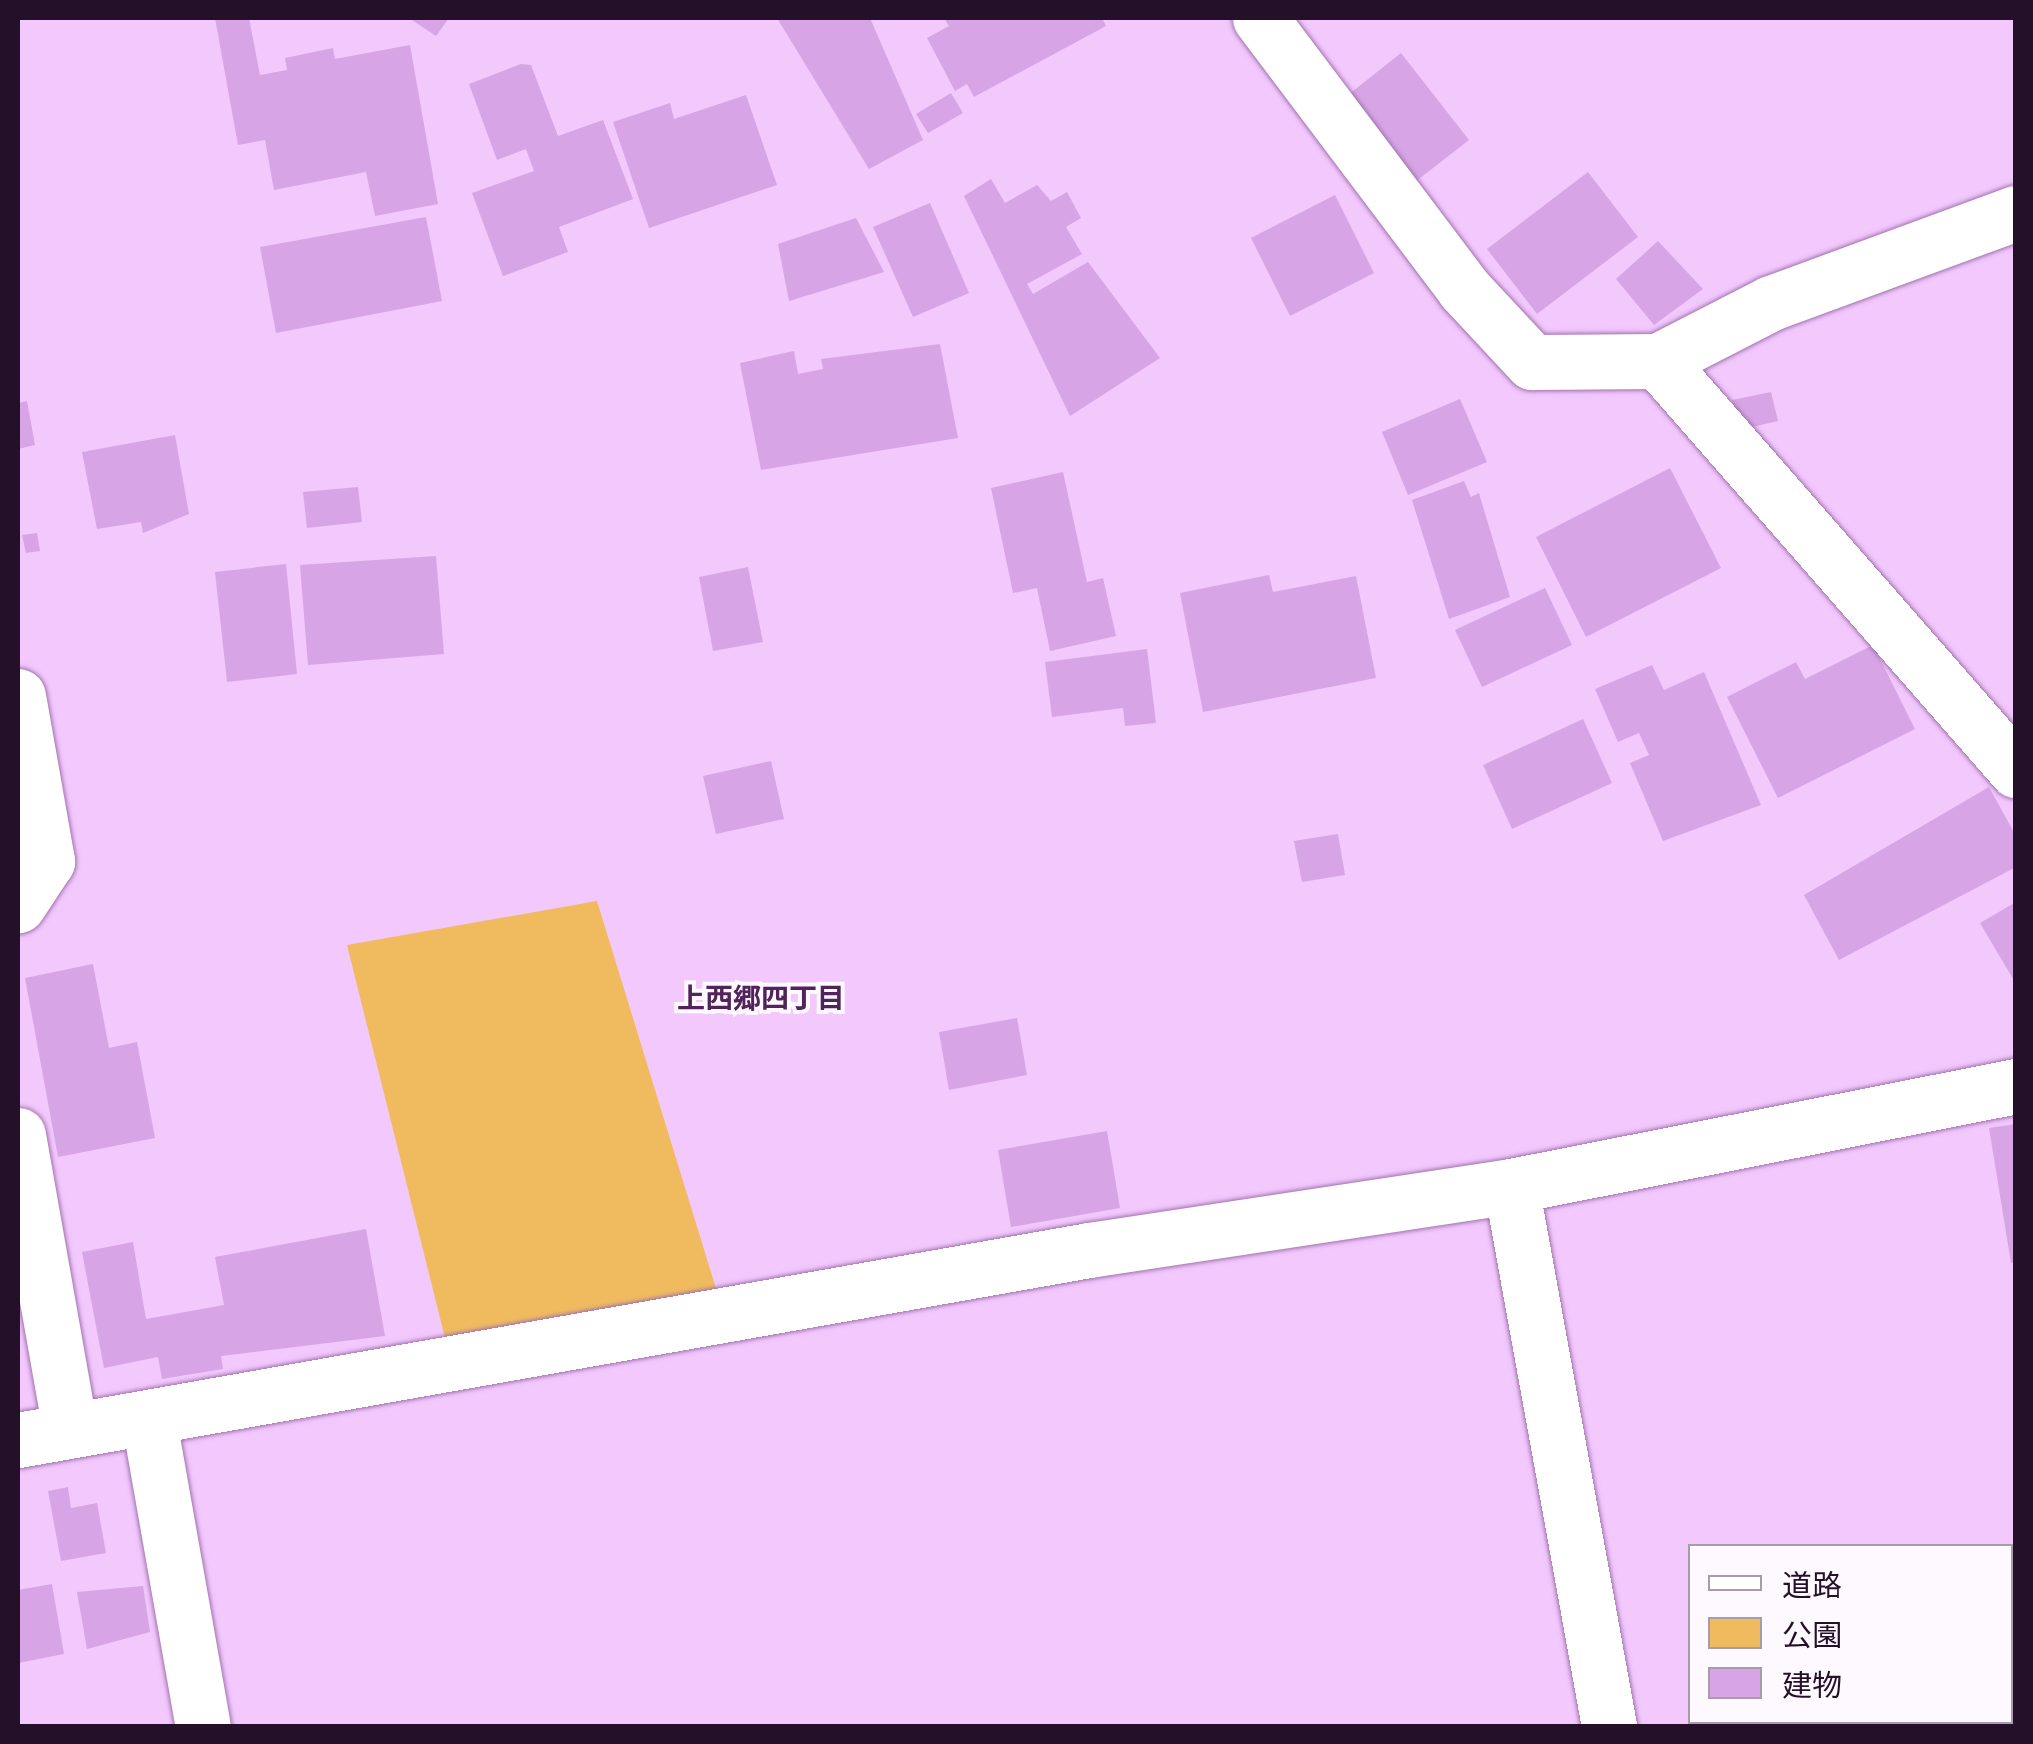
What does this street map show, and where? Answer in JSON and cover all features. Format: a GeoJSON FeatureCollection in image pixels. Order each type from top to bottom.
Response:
{"type":"FeatureCollection","features":[{"type":"Feature","properties":{"kind":"street"},"geometry":{"type":"LineString","coordinates":[[1260,18],[1464,290],[1532,362],[1658,361],[1770,303],[2016,214]]}},
{"type":"Feature","properties":{"kind":"street"},"geometry":{"type":"LineString","coordinates":[[1658,361],[2016,770]]}},
{"type":"Feature","properties":{"kind":"street"},"geometry":{"type":"LineString","coordinates":[[18,696],[47,862],[18,905]]}},
{"type":"Feature","properties":{"kind":"street"},"geometry":{"type":"LineString","coordinates":[[18,1440],[70,1429],[149,1421],[1089,1250],[1512,1186],[2016,1086]]}},
{"type":"Feature","properties":{"kind":"street"},"geometry":{"type":"LineString","coordinates":[[18,1136],[70,1429]]}},
{"type":"Feature","properties":{"kind":"street"},"geometry":{"type":"LineString","coordinates":[[1512,1186],[1610,1726]]}},
{"type":"Feature","properties":{"kind":"street"},"geometry":{"type":"LineString","coordinates":[[149,1421],[202,1726]]}},
{"type":"Feature","properties":{"kind":"green space"},"geometry":{"type":"Polygon","coordinates":[[[597,901],[722,1308],[448,1350],[347,945],[597,901]]]}},
{"type":"Feature","properties":{"kind":"building"},"geometry":{"type":"Polygon","coordinates":[[[215,18],[249,18],[260,75],[287,70],[285,58],[333,48],[335,59],[410,45],[438,204],[375,216],[366,172],[274,190],[265,140],[238,145],[215,18]]]}},
{"type":"Feature","properties":{"kind":"building"},"geometry":{"type":"Polygon","coordinates":[[[409,18],[449,18],[436,36],[409,18]]]}},
{"type":"Feature","properties":{"kind":"building"},"geometry":{"type":"Polygon","coordinates":[[[777,18],[870,18],[923,140],[869,169],[777,18]]]}},
{"type":"Feature","properties":{"kind":"building"},"geometry":{"type":"Polygon","coordinates":[[[944,18],[1102,18],[1106,26],[974,97],[967,84],[955,91],[927,38],[949,26],[944,18]]]}},
{"type":"Feature","properties":{"kind":"building"},"geometry":{"type":"Polygon","coordinates":[[[1401,53],[1469,140],[1415,182],[1348,95],[1401,53]]]}},
{"type":"Feature","properties":{"kind":"building"},"geometry":{"type":"Polygon","coordinates":[[[521,64],[531,65],[558,136],[603,120],[633,199],[559,227],[568,252],[503,276],[472,193],[534,171],[526,149],[497,160],[469,84],[521,64]]]}},
{"type":"Feature","properties":{"kind":"building"},"geometry":{"type":"Polygon","coordinates":[[[951,93],[963,113],[928,133],[916,114],[951,93]]]}},
{"type":"Feature","properties":{"kind":"building"},"geometry":{"type":"Polygon","coordinates":[[[746,95],[777,185],[649,228],[613,122],[670,103],[674,119],[746,95]]]}},
{"type":"Feature","properties":{"kind":"building"},"geometry":{"type":"Polygon","coordinates":[[[1588,172],[1638,237],[1537,314],[1487,249],[1588,172]]]}},
{"type":"Feature","properties":{"kind":"building"},"geometry":{"type":"Polygon","coordinates":[[[991,179],[1005,203],[1037,185],[1051,201],[1067,192],[1081,218],[1066,227],[1082,254],[1027,284],[1033,294],[1088,262],[1160,358],[1070,416],[964,196],[991,179]]]}},
{"type":"Feature","properties":{"kind":"building"},"geometry":{"type":"Polygon","coordinates":[[[1335,195],[1374,273],[1290,316],[1251,238],[1335,195]]]}},
{"type":"Feature","properties":{"kind":"building"},"geometry":{"type":"Polygon","coordinates":[[[930,203],[969,293],[913,317],[873,227],[930,203]]]}},
{"type":"Feature","properties":{"kind":"building"},"geometry":{"type":"Polygon","coordinates":[[[426,217],[442,301],[276,333],[260,247],[426,217]]]}},
{"type":"Feature","properties":{"kind":"building"},"geometry":{"type":"Polygon","coordinates":[[[856,218],[884,272],[789,301],[778,244],[856,218]]]}},
{"type":"Feature","properties":{"kind":"building"},"geometry":{"type":"Polygon","coordinates":[[[1658,241],[1703,289],[1654,325],[1616,279],[1658,241]]]}},
{"type":"Feature","properties":{"kind":"building"},"geometry":{"type":"Polygon","coordinates":[[[940,344],[958,438],[761,470],[740,363],[794,351],[798,374],[823,369],[821,359],[940,344]]]}},
{"type":"Feature","properties":{"kind":"building"},"geometry":{"type":"Polygon","coordinates":[[[1771,392],[1778,421],[1739,430],[1732,400],[1771,392]]]}},
{"type":"Feature","properties":{"kind":"building"},"geometry":{"type":"Polygon","coordinates":[[[1460,399],[1487,462],[1408,495],[1382,432],[1460,399]]]}},
{"type":"Feature","properties":{"kind":"building"},"geometry":{"type":"Polygon","coordinates":[[[27,401],[35,445],[18,449],[18,403],[27,401]]]}},
{"type":"Feature","properties":{"kind":"building"},"geometry":{"type":"Polygon","coordinates":[[[175,435],[189,514],[143,533],[141,522],[97,529],[82,452],[175,435]]]}},
{"type":"Feature","properties":{"kind":"building"},"geometry":{"type":"Polygon","coordinates":[[[1670,468],[1721,568],[1586,637],[1536,537],[1670,468]]]}},
{"type":"Feature","properties":{"kind":"building"},"geometry":{"type":"Polygon","coordinates":[[[1063,472],[1087,582],[1103,578],[1116,636],[1050,651],[1037,588],[1013,593],[991,488],[1063,472]]]}},
{"type":"Feature","properties":{"kind":"building"},"geometry":{"type":"Polygon","coordinates":[[[1464,481],[1471,497],[1479,493],[1510,597],[1449,619],[1412,500],[1464,481]]]}},
{"type":"Feature","properties":{"kind":"building"},"geometry":{"type":"Polygon","coordinates":[[[358,487],[362,522],[307,528],[303,492],[358,487]]]}},
{"type":"Feature","properties":{"kind":"building"},"geometry":{"type":"Polygon","coordinates":[[[37,533],[40,551],[26,553],[22,535],[37,533]]]}},
{"type":"Feature","properties":{"kind":"building"},"geometry":{"type":"Polygon","coordinates":[[[436,556],[444,654],[308,665],[300,565],[436,556]]]}},
{"type":"Feature","properties":{"kind":"building"},"geometry":{"type":"Polygon","coordinates":[[[286,564],[297,674],[227,682],[215,572],[286,564]]]}},
{"type":"Feature","properties":{"kind":"building"},"geometry":{"type":"Polygon","coordinates":[[[748,567],[763,642],[713,651],[699,577],[748,567]]]}},
{"type":"Feature","properties":{"kind":"building"},"geometry":{"type":"Polygon","coordinates":[[[1269,575],[1273,592],[1356,576],[1376,678],[1203,712],[1180,593],[1269,575]]]}},
{"type":"Feature","properties":{"kind":"building"},"geometry":{"type":"Polygon","coordinates":[[[1545,588],[1572,645],[1482,687],[1455,630],[1545,588]]]}},
{"type":"Feature","properties":{"kind":"building"},"geometry":{"type":"Polygon","coordinates":[[[1873,645],[1915,729],[1778,798],[1727,697],[1796,662],[1805,679],[1873,645]]]}},
{"type":"Feature","properties":{"kind":"building"},"geometry":{"type":"Polygon","coordinates":[[[1147,649],[1156,723],[1125,726],[1123,708],[1052,717],[1045,662],[1147,649]]]}},
{"type":"Feature","properties":{"kind":"building"},"geometry":{"type":"Polygon","coordinates":[[[1652,665],[1664,690],[1704,672],[1761,805],[1663,841],[1630,763],[1649,755],[1639,733],[1618,742],[1595,689],[1652,665]]]}},
{"type":"Feature","properties":{"kind":"building"},"geometry":{"type":"Polygon","coordinates":[[[1583,719],[1612,783],[1512,829],[1483,765],[1583,719]]]}},
{"type":"Feature","properties":{"kind":"building"},"geometry":{"type":"Polygon","coordinates":[[[771,761],[784,819],[716,834],[703,776],[771,761]]]}},
{"type":"Feature","properties":{"kind":"building"},"geometry":{"type":"Polygon","coordinates":[[[1989,787],[2016,836],[2016,867],[1839,960],[1804,895],[1989,787]]]}},
{"type":"Feature","properties":{"kind":"building"},"geometry":{"type":"Polygon","coordinates":[[[1338,834],[1345,875],[1302,882],[1294,841],[1338,834]]]}},
{"type":"Feature","properties":{"kind":"building"},"geometry":{"type":"Polygon","coordinates":[[[2016,902],[2016,984],[1980,923],[2016,902]]]}},
{"type":"Feature","properties":{"kind":"building"},"geometry":{"type":"Polygon","coordinates":[[[93,964],[109,1048],[137,1042],[155,1138],[58,1157],[25,978],[93,964]]]}},
{"type":"Feature","properties":{"kind":"building"},"geometry":{"type":"Polygon","coordinates":[[[1017,1018],[1027,1075],[949,1090],[939,1032],[1017,1018]]]}},
{"type":"Feature","properties":{"kind":"building"},"geometry":{"type":"Polygon","coordinates":[[[2016,1124],[2016,1262],[2011,1263],[1989,1128],[2016,1124]]]}},
{"type":"Feature","properties":{"kind":"building"},"geometry":{"type":"Polygon","coordinates":[[[1107,1131],[1120,1208],[1011,1227],[998,1150],[1107,1131]]]}},
{"type":"Feature","properties":{"kind":"building"},"geometry":{"type":"Polygon","coordinates":[[[366,1229],[385,1336],[221,1356],[223,1369],[162,1379],[158,1357],[104,1368],[82,1252],[133,1242],[146,1319],[224,1305],[215,1257],[366,1229]]]}},
{"type":"Feature","properties":{"kind":"building"},"geometry":{"type":"Polygon","coordinates":[[[68,1487],[71,1508],[97,1503],[106,1553],[61,1561],[48,1491],[68,1487]]]}},
{"type":"Feature","properties":{"kind":"building"},"geometry":{"type":"Polygon","coordinates":[[[52,1584],[64,1654],[18,1663],[18,1590],[52,1584]]]}},
{"type":"Feature","properties":{"kind":"building"},"geometry":{"type":"Polygon","coordinates":[[[143,1586],[150,1632],[87,1649],[77,1592],[143,1586]]]}},
{"type":"Feature","properties":{"kind":"district","name":"上西郷四丁目"},"geometry":{"type":"Point","coordinates":[761,998]}}]}
